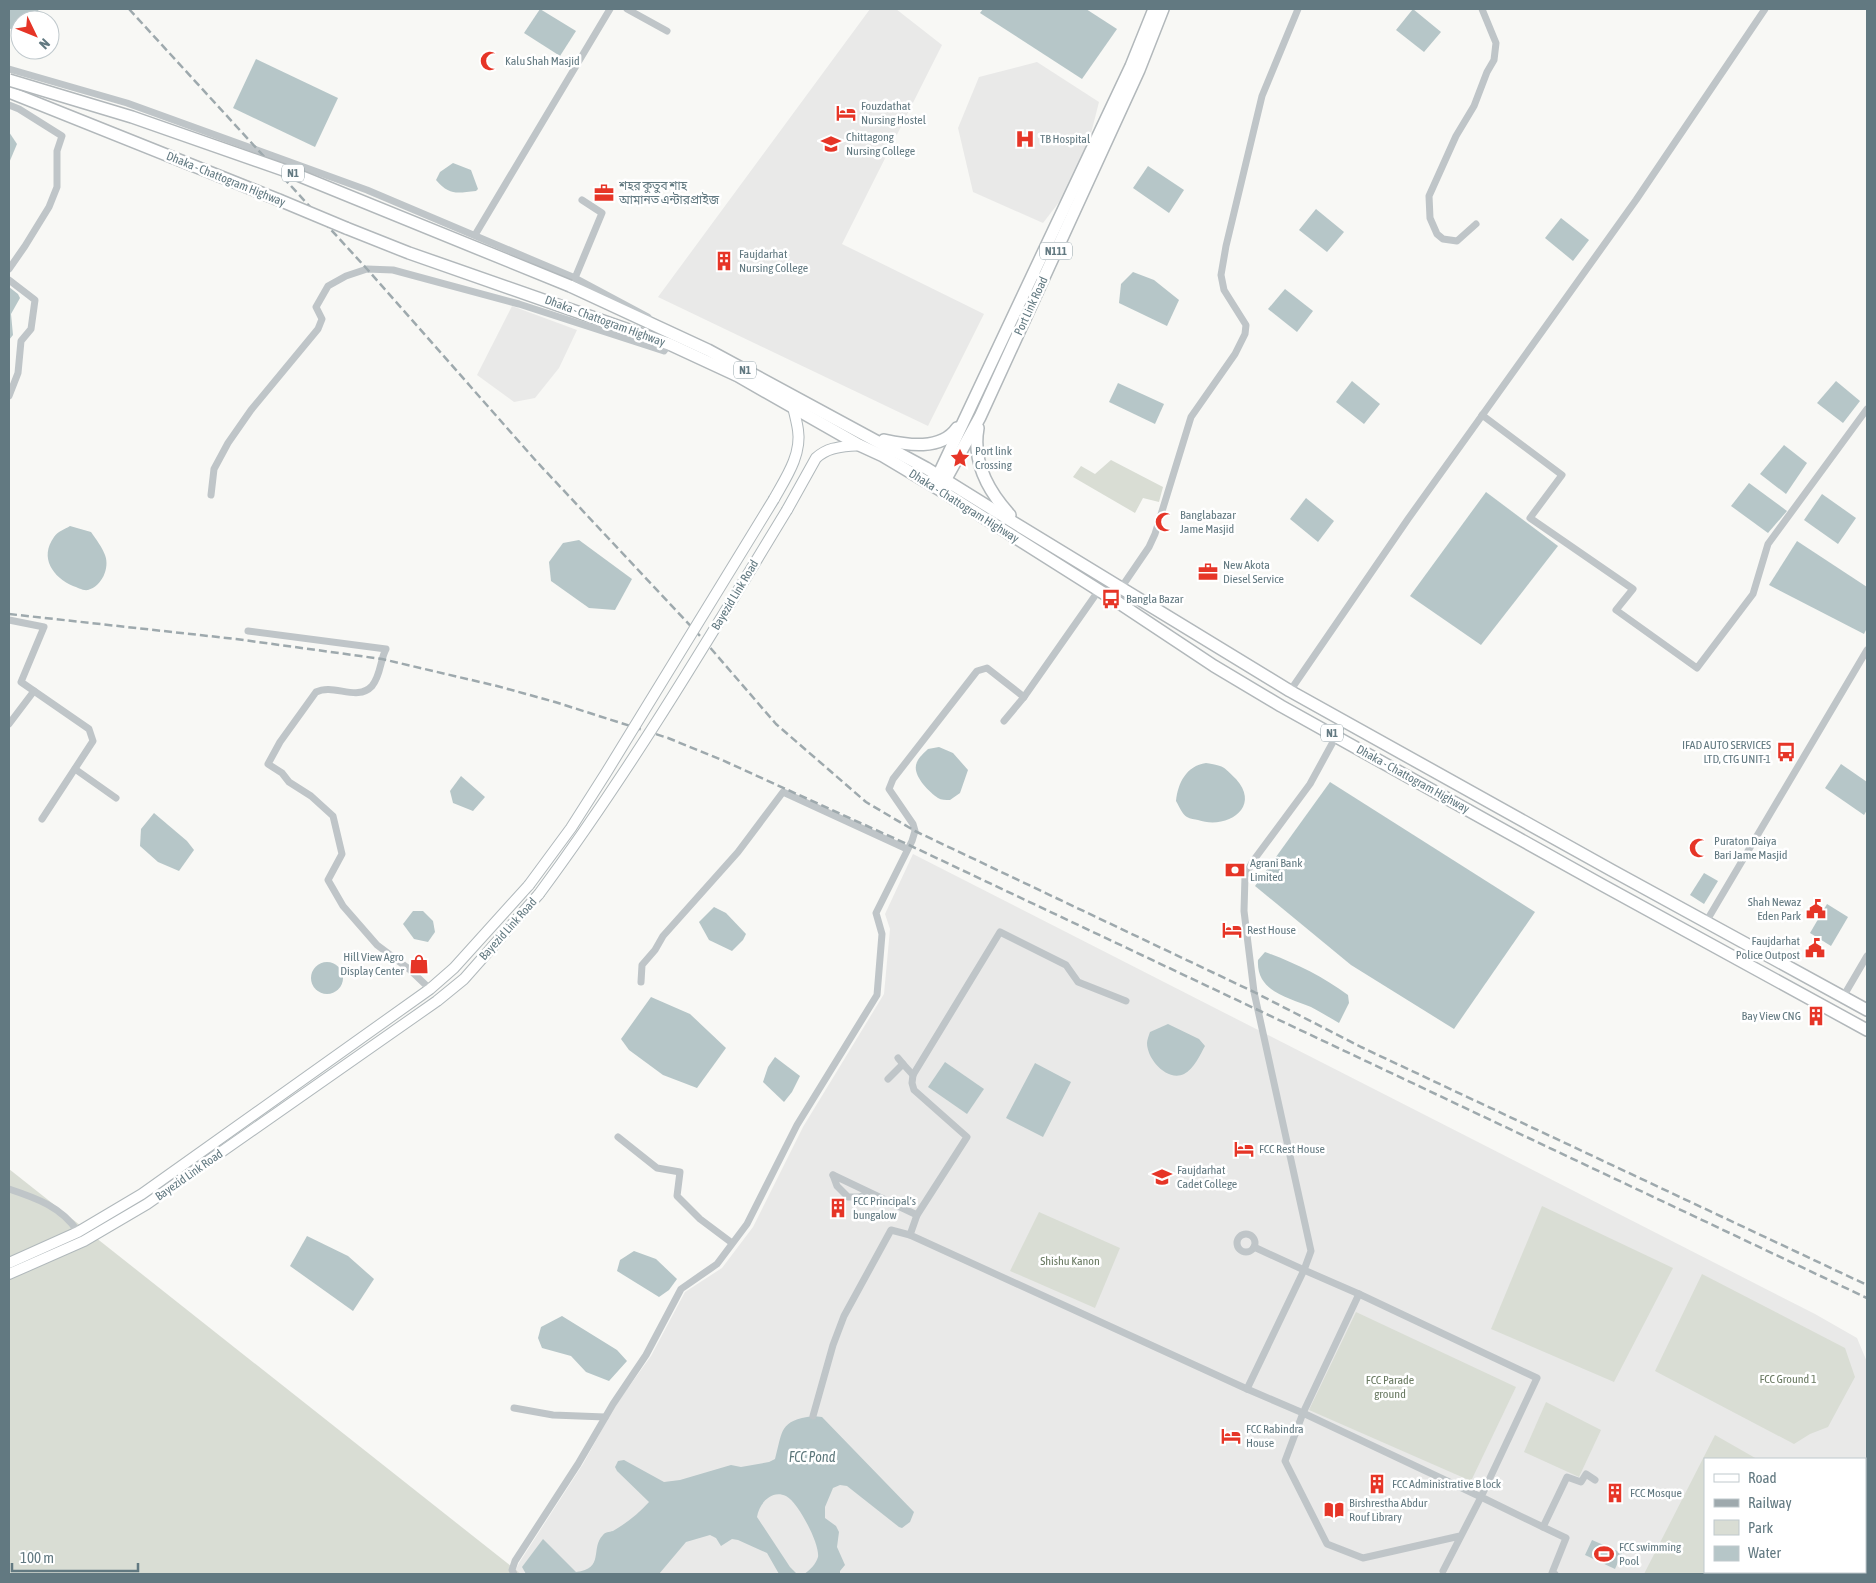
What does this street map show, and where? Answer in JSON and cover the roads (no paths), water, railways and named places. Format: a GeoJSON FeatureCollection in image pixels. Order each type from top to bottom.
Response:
{"type":"FeatureCollection","features":[{"type":"Feature","properties":{"kind":"highway","name":"Port Link Road"},"geometry":{"type":"LineString","coordinates":[[942,477],[968,412],[1131,66],[1154,9]]}},
{"type":"Feature","properties":{"kind":"highway","name":"Port Link Road"},"geometry":{"type":"LineString","coordinates":[[936,488],[980,417],[1139,70],[1163,9]]}},
{"type":"Feature","properties":{"kind":"highway","name":"Dhaka - Chattogram Highway"},"geometry":{"type":"LineString","coordinates":[[9,80],[132,117],[295,174],[570,286],[672,339],[859,445],[883,456],[1099,590],[1214,666],[1281,706],[1867,1030]]}},
{"type":"Feature","properties":{"kind":"highway","name":"Dhaka - Chattogram Highway"},"geometry":{"type":"LineString","coordinates":[[9,92],[409,253],[555,302],[708,350],[942,477],[1290,691],[1867,1010]]}},
{"type":"Feature","properties":{"kind":"highway"},"geometry":{"type":"LineString","coordinates":[[872,438],[905,445],[927,444],[946,439],[953,434],[968,412]]}},
{"type":"Feature","properties":{"kind":"highway"},"geometry":{"type":"LineString","coordinates":[[980,417],[976,442],[980,470],[989,488],[1021,527]]}},
{"type":"Feature","properties":{"kind":"main road","name":"Bayezid Link Road"},"geometry":{"type":"LineString","coordinates":[[9,1263],[78,1232],[142,1194],[430,989],[454,968],[529,885],[571,828],[774,499],[794,461],[798,446],[799,431],[793,407]]}},
{"type":"Feature","properties":{"kind":"main road","name":"Bayezid Link Road"},"geometry":{"type":"LineString","coordinates":[[9,1274],[84,1241],[147,1204],[437,1001],[464,979],[539,894],[622,778],[787,510],[816,458],[831,448],[859,445]]}},
{"type":"Feature","properties":{"kind":"street"},"geometry":{"type":"LineString","coordinates":[[475,235],[610,9]]}},
{"type":"Feature","properties":{"kind":"street"},"geometry":{"type":"LineString","coordinates":[[627,9],[667,31]]}},
{"type":"Feature","properties":{"kind":"street"},"geometry":{"type":"LineString","coordinates":[[1121,588],[1149,547],[1155,534],[1191,417],[1235,354],[1245,334],[1246,325],[1224,290],[1221,276],[1226,246],[1262,96],[1298,9]]}},
{"type":"Feature","properties":{"kind":"street"},"geometry":{"type":"LineString","coordinates":[[1476,224],[1457,241],[1443,239],[1436,234],[1430,218],[1428,196],[1456,136],[1474,106],[1487,72],[1494,60],[1496,43],[1482,9]]}},
{"type":"Feature","properties":{"kind":"street"},"geometry":{"type":"LineString","coordinates":[[1290,691],[1408,518],[1636,200],[1765,9]]}},
{"type":"Feature","properties":{"kind":"street"},"geometry":{"type":"LineString","coordinates":[[9,69],[127,102],[367,190],[574,278],[681,333],[708,350]]}},
{"type":"Feature","properties":{"kind":"street"},"geometry":{"type":"LineString","coordinates":[[9,105],[19,109],[62,136],[57,151],[57,187],[30,238],[9,268]]}},
{"type":"Feature","properties":{"kind":"street"},"geometry":{"type":"LineString","coordinates":[[574,278],[602,213],[582,200]]}},
{"type":"Feature","properties":{"kind":"street"},"geometry":{"type":"LineString","coordinates":[[211,495],[214,469],[228,443],[251,410],[318,329],[322,319],[316,307],[328,286],[346,276],[366,269],[393,270],[411,274],[519,304],[664,351],[672,339]]}},
{"type":"Feature","properties":{"kind":"street"},"geometry":{"type":"LineString","coordinates":[[9,280],[35,300],[31,329],[21,341],[18,373],[9,396]]}},
{"type":"Feature","properties":{"kind":"street"},"geometry":{"type":"LineString","coordinates":[[1482,415],[1562,475],[1530,518],[1633,589],[1616,610],[1697,668],[1753,594],[1768,544],[1867,409]]}},
{"type":"Feature","properties":{"kind":"street"},"geometry":{"type":"LineString","coordinates":[[1004,721],[1024,696],[1099,590]]}},
{"type":"Feature","properties":{"kind":"street"},"geometry":{"type":"LineString","coordinates":[[9,620],[44,627],[21,682],[90,729],[93,741],[42,819]]}},
{"type":"Feature","properties":{"kind":"street"},"geometry":{"type":"LineString","coordinates":[[248,631],[386,649],[378,676],[371,686],[361,692],[351,693],[324,688],[316,692],[280,742],[268,764],[282,773],[289,782],[311,796],[333,816],[342,854],[328,880],[343,906],[377,945],[409,969],[430,989]]}},
{"type":"Feature","properties":{"kind":"street"},"geometry":{"type":"LineString","coordinates":[[1706,922],[1724,895],[1867,650]]}},
{"type":"Feature","properties":{"kind":"street"},"geometry":{"type":"LineString","coordinates":[[514,1574],[512,1570],[515,1562],[646,1355],[681,1289],[717,1264],[747,1224],[797,1125],[877,995],[882,934],[876,913],[915,831],[913,824],[889,789],[893,779],[976,671],[987,668],[1024,696]]}},
{"type":"Feature","properties":{"kind":"street"},"geometry":{"type":"LineString","coordinates":[[9,724],[34,691]]}},
{"type":"Feature","properties":{"kind":"street"},"geometry":{"type":"LineString","coordinates":[[1247,1389],[1304,1270],[1311,1250],[1254,992],[1244,911],[1245,876],[1310,784],[1338,736],[1345,720]]}},
{"type":"Feature","properties":{"kind":"street"},"geometry":{"type":"LineString","coordinates":[[75,769],[116,798]]}},
{"type":"Feature","properties":{"kind":"street"},"geometry":{"type":"LineString","coordinates":[[641,982],[642,965],[655,950],[662,936],[738,852],[783,792],[907,849]]}},
{"type":"Feature","properties":{"kind":"street"},"geometry":{"type":"LineString","coordinates":[[910,1236],[917,1215],[967,1137],[914,1090],[912,1083],[914,1075],[1000,932],[1066,965],[1078,982],[1126,1001]]}},
{"type":"Feature","properties":{"kind":"street"},"geometry":{"type":"LineString","coordinates":[[1843,997],[1867,956]]}},
{"type":"Feature","properties":{"kind":"street"},"geometry":{"type":"LineString","coordinates":[[888,1079],[901,1061],[914,1075]]}},
{"type":"Feature","properties":{"kind":"street"},"geometry":{"type":"LineString","coordinates":[[618,1137],[657,1168],[680,1172],[677,1196],[700,1220],[732,1243]]}},
{"type":"Feature","properties":{"kind":"street"},"geometry":{"type":"LineString","coordinates":[[869,1193],[860,1197],[848,1197],[837,1186],[833,1175],[917,1215]]}},
{"type":"Feature","properties":{"kind":"street"},"geometry":{"type":"LineString","coordinates":[[9,1189],[40,1200],[61,1212],[71,1220],[78,1232]]}},
{"type":"Feature","properties":{"kind":"street"},"geometry":{"type":"LineString","coordinates":[[813,1416],[833,1345],[844,1316],[891,1230],[910,1236],[1304,1413],[1566,1538],[1552,1573],[1555,1574]]}},
{"type":"Feature","properties":{"kind":"street"},"geometry":{"type":"LineString","coordinates":[[1254,1247],[1537,1378],[1481,1497],[1443,1571]]}},
{"type":"Feature","properties":{"kind":"street"},"geometry":{"type":"LineString","coordinates":[[1359,1294],[1304,1413],[1285,1460],[1327,1544],[1363,1558],[1460,1536]]}},
{"type":"Feature","properties":{"kind":"street"},"geometry":{"type":"LineString","coordinates":[[514,1408],[553,1415],[605,1417]]}},
{"type":"Feature","properties":{"kind":"street"},"geometry":{"type":"LineString","coordinates":[[1543,1527],[1567,1477],[1581,1482],[1586,1474],[1595,1480]]}},
{"type":"Feature","properties":{"kind":"water"},"geometry":{"type":"Polygon","coordinates":[[[9,9],[39,9],[10,10],[9,28],[9,9]]]}},
{"type":"Feature","properties":{"kind":"water"},"geometry":{"type":"Polygon","coordinates":[[[540,9],[576,31],[560,56],[524,33],[540,9]]]}},
{"type":"Feature","properties":{"kind":"water"},"geometry":{"type":"Polygon","coordinates":[[[983,9],[1086,9],[1117,29],[1082,79],[980,13],[983,9]]]}},
{"type":"Feature","properties":{"kind":"water"},"geometry":{"type":"Polygon","coordinates":[[[1413,9],[1441,32],[1424,52],[1396,30],[1413,9]]]}},
{"type":"Feature","properties":{"kind":"water"},"geometry":{"type":"Polygon","coordinates":[[[256,59],[338,98],[315,147],[233,108],[256,59]]]}},
{"type":"Feature","properties":{"kind":"water"},"geometry":{"type":"Polygon","coordinates":[[[9,132],[17,144],[9,163],[9,132]]]}},
{"type":"Feature","properties":{"kind":"water"},"geometry":{"type":"Polygon","coordinates":[[[453,163],[471,170],[478,189],[476,191],[450,191],[445,189],[436,180],[440,172],[453,163]]]}},
{"type":"Feature","properties":{"kind":"water"},"geometry":{"type":"Polygon","coordinates":[[[1148,166],[1184,190],[1169,213],[1133,188],[1148,166]]]}},
{"type":"Feature","properties":{"kind":"water"},"geometry":{"type":"Polygon","coordinates":[[[1316,209],[1344,232],[1327,252],[1299,230],[1316,209]]]}},
{"type":"Feature","properties":{"kind":"water"},"geometry":{"type":"Polygon","coordinates":[[[1561,218],[1589,240],[1573,261],[1545,238],[1561,218]]]}},
{"type":"Feature","properties":{"kind":"water"},"geometry":{"type":"Polygon","coordinates":[[[1133,272],[1154,280],[1179,300],[1167,326],[1119,303],[1121,284],[1133,272]]]}},
{"type":"Feature","properties":{"kind":"water"},"geometry":{"type":"Polygon","coordinates":[[[9,287],[20,298],[11,314],[13,335],[9,340],[9,287]]]}},
{"type":"Feature","properties":{"kind":"water"},"geometry":{"type":"Polygon","coordinates":[[[1285,289],[1313,311],[1297,332],[1268,309],[1285,289]]]}},
{"type":"Feature","properties":{"kind":"water"},"geometry":{"type":"Polygon","coordinates":[[[1352,381],[1380,404],[1364,424],[1336,402],[1352,381]]]}},
{"type":"Feature","properties":{"kind":"water"},"geometry":{"type":"Polygon","coordinates":[[[1836,381],[1860,401],[1843,423],[1817,403],[1836,381]]]}},
{"type":"Feature","properties":{"kind":"water"},"geometry":{"type":"Polygon","coordinates":[[[1118,383],[1164,404],[1155,424],[1109,402],[1118,383]]]}},
{"type":"Feature","properties":{"kind":"water"},"geometry":{"type":"Polygon","coordinates":[[[1784,445],[1807,463],[1786,494],[1760,474],[1784,445]]]}},
{"type":"Feature","properties":{"kind":"water"},"geometry":{"type":"Polygon","coordinates":[[[1749,483],[1787,511],[1768,533],[1731,506],[1749,483]]]}},
{"type":"Feature","properties":{"kind":"water"},"geometry":{"type":"Polygon","coordinates":[[[1486,492],[1558,546],[1481,645],[1410,596],[1486,492]]]}},
{"type":"Feature","properties":{"kind":"water"},"geometry":{"type":"Polygon","coordinates":[[[1822,494],[1856,518],[1838,544],[1804,520],[1822,494]]]}},
{"type":"Feature","properties":{"kind":"water"},"geometry":{"type":"Polygon","coordinates":[[[1306,498],[1334,521],[1318,542],[1290,519],[1306,498]]]}},
{"type":"Feature","properties":{"kind":"water"},"geometry":{"type":"Polygon","coordinates":[[[70,526],[91,532],[105,555],[106,571],[104,576],[97,585],[88,590],[73,586],[59,578],[50,566],[48,559],[48,552],[54,537],[70,526]]]}},
{"type":"Feature","properties":{"kind":"water"},"geometry":{"type":"Polygon","coordinates":[[[579,540],[632,579],[615,610],[589,608],[551,581],[549,562],[563,543],[579,540]]]}},
{"type":"Feature","properties":{"kind":"water"},"geometry":{"type":"Polygon","coordinates":[[[1797,541],[1867,587],[1867,628],[1864,634],[1769,585],[1797,541]]]}},
{"type":"Feature","properties":{"kind":"water"},"geometry":{"type":"Polygon","coordinates":[[[939,747],[953,753],[968,770],[960,793],[950,800],[941,799],[934,795],[925,787],[916,772],[919,758],[928,749],[939,747]]]}},
{"type":"Feature","properties":{"kind":"water"},"geometry":{"type":"Polygon","coordinates":[[[1206,763],[1226,769],[1243,789],[1245,799],[1243,807],[1229,819],[1209,822],[1187,817],[1176,801],[1184,776],[1193,768],[1206,763]]]}},
{"type":"Feature","properties":{"kind":"water"},"geometry":{"type":"Polygon","coordinates":[[[1841,764],[1867,782],[1867,810],[1864,815],[1825,788],[1841,764]]]}},
{"type":"Feature","properties":{"kind":"water"},"geometry":{"type":"Polygon","coordinates":[[[461,776],[485,797],[473,811],[453,803],[450,791],[461,776]]]}},
{"type":"Feature","properties":{"kind":"water"},"geometry":{"type":"Polygon","coordinates":[[[1330,782],[1535,912],[1454,1029],[1351,965],[1255,886],[1330,782]]]}},
{"type":"Feature","properties":{"kind":"water"},"geometry":{"type":"Polygon","coordinates":[[[154,813],[187,841],[194,850],[179,871],[158,862],[140,846],[141,829],[154,813]]]}},
{"type":"Feature","properties":{"kind":"water"},"geometry":{"type":"Polygon","coordinates":[[[1704,873],[1718,881],[1704,904],[1690,895],[1704,873]]]}},
{"type":"Feature","properties":{"kind":"water"},"geometry":{"type":"Polygon","coordinates":[[[1827,904],[1848,917],[1831,946],[1810,933],[1827,904]]]}},
{"type":"Feature","properties":{"kind":"water"},"geometry":{"type":"Polygon","coordinates":[[[714,907],[726,913],[746,934],[732,951],[709,940],[699,922],[714,907]]]}},
{"type":"Feature","properties":{"kind":"water"},"geometry":{"type":"Polygon","coordinates":[[[413,911],[423,911],[433,921],[435,932],[428,942],[414,939],[403,924],[413,911]]]}},
{"type":"Feature","properties":{"kind":"water"},"geometry":{"type":"Polygon","coordinates":[[[1265,952],[1308,970],[1348,995],[1349,1003],[1339,1023],[1311,1007],[1275,992],[1268,986],[1262,979],[1258,960],[1265,952]]]}},
{"type":"Feature","properties":{"kind":"water"},"geometry":{"type":"Polygon","coordinates":[[[327,962],[333,963],[338,967],[342,972],[342,984],[338,989],[333,993],[327,994],[321,993],[316,989],[312,984],[311,978],[312,972],[316,967],[321,963],[327,962]]]}},
{"type":"Feature","properties":{"kind":"water"},"geometry":{"type":"Polygon","coordinates":[[[651,997],[690,1014],[726,1048],[697,1088],[663,1075],[629,1050],[621,1039],[651,997]]]}},
{"type":"Feature","properties":{"kind":"water"},"geometry":{"type":"Polygon","coordinates":[[[1168,1024],[1199,1039],[1205,1046],[1188,1072],[1178,1076],[1171,1075],[1159,1068],[1150,1056],[1148,1049],[1147,1042],[1150,1032],[1168,1024]]]}},
{"type":"Feature","properties":{"kind":"water"},"geometry":{"type":"Polygon","coordinates":[[[775,1057],[800,1076],[792,1092],[784,1102],[763,1082],[768,1067],[775,1057]]]}},
{"type":"Feature","properties":{"kind":"water"},"geometry":{"type":"Polygon","coordinates":[[[945,1062],[984,1089],[967,1114],[928,1087],[945,1062]]]}},
{"type":"Feature","properties":{"kind":"water"},"geometry":{"type":"Polygon","coordinates":[[[1035,1063],[1071,1082],[1043,1137],[1006,1118],[1035,1063]]]}},
{"type":"Feature","properties":{"kind":"water"},"geometry":{"type":"Polygon","coordinates":[[[307,1236],[348,1256],[374,1279],[353,1311],[290,1266],[307,1236]]]}},
{"type":"Feature","properties":{"kind":"water"},"geometry":{"type":"Polygon","coordinates":[[[634,1251],[656,1259],[677,1279],[669,1290],[659,1297],[617,1271],[620,1260],[634,1251]]]}},
{"type":"Feature","properties":{"kind":"water"},"geometry":{"type":"Polygon","coordinates":[[[562,1316],[617,1350],[627,1361],[609,1381],[586,1372],[571,1356],[542,1348],[538,1338],[541,1327],[562,1316]]]}},
{"type":"Feature","properties":{"kind":"water","name":"FCC Pond"},"geometry":{"type":"Polygon","coordinates":[[[813,1416],[822,1417],[914,1512],[910,1522],[902,1528],[847,1486],[840,1485],[833,1488],[825,1507],[825,1518],[836,1526],[839,1532],[837,1547],[845,1565],[840,1574],[804,1574],[817,1560],[818,1551],[816,1543],[796,1506],[786,1496],[781,1494],[767,1499],[760,1507],[757,1517],[790,1567],[797,1574],[779,1574],[767,1553],[732,1539],[721,1546],[716,1538],[710,1535],[686,1542],[659,1574],[526,1574],[522,1567],[543,1539],[576,1572],[591,1567],[596,1557],[599,1540],[604,1534],[623,1525],[649,1502],[617,1471],[615,1467],[618,1461],[624,1460],[664,1482],[680,1480],[731,1465],[741,1467],[769,1462],[775,1459],[784,1428],[794,1421],[813,1416]]]}},
{"type":"Feature","properties":{"kind":"water","name":"FCC swimming Pool"},"geometry":{"type":"Polygon","coordinates":[[[1592,1540],[1622,1553],[1615,1569],[1585,1555],[1592,1540]]]}},
{"type":"Feature","properties":{"kind":"railway"},"geometry":{"type":"LineString","coordinates":[[129,9],[367,269],[537,462],[701,637],[776,724],[866,802],[915,831],[1254,992],[1361,1047],[1867,1285]]}},
{"type":"Feature","properties":{"kind":"railway"},"geometry":{"type":"LineString","coordinates":[[9,614],[236,639],[382,659],[497,686],[555,702],[668,738],[722,760],[909,845],[1867,1298]]}},
{"type":"Feature","properties":{"kind":"place","name":"Kalu Shah Masjid"},"geometry":{"type":"Point","coordinates":[490,61]}},
{"type":"Feature","properties":{"kind":"place","name":"Fouzdathat Nursing Hostel"},"geometry":{"type":"Point","coordinates":[846,113]}},
{"type":"Feature","properties":{"kind":"place","name":"TB Hospital"},"geometry":{"type":"Point","coordinates":[1025,139]}},
{"type":"Feature","properties":{"kind":"place","name":"Chittagong Nursing College"},"geometry":{"type":"Point","coordinates":[831,144]}},
{"type":"Feature","properties":{"kind":"place","name":"শহর কুতুব শাহ আমানত এন্টারপ্রাইজ"},"geometry":{"type":"Point","coordinates":[604,193]}},
{"type":"Feature","properties":{"kind":"place","name":"Faujdarhat Nursing College"},"geometry":{"type":"Point","coordinates":[724,261]}},
{"type":"Feature","properties":{"kind":"place","name":"Port link Crossing"},"geometry":{"type":"Point","coordinates":[960,458]}},
{"type":"Feature","properties":{"kind":"place","name":"Banglabazar Jame Masjid"},"geometry":{"type":"Point","coordinates":[1165,522]}},
{"type":"Feature","properties":{"kind":"place","name":"New Akota Diesel Service"},"geometry":{"type":"Point","coordinates":[1208,572]}},
{"type":"Feature","properties":{"kind":"place","name":"Bangla Bazar"},"geometry":{"type":"Point","coordinates":[1111,599]}},
{"type":"Feature","properties":{"kind":"place","name":"IFAD AUTO SERVICES LTD, CTG UNIT-1"},"geometry":{"type":"Point","coordinates":[1786,752]}},
{"type":"Feature","properties":{"kind":"place","name":"Puraton Daiya Bari Jame Masjid"},"geometry":{"type":"Point","coordinates":[1699,848]}},
{"type":"Feature","properties":{"kind":"place","name":"Agrani Bank Limited"},"geometry":{"type":"Point","coordinates":[1235,870]}},
{"type":"Feature","properties":{"kind":"place","name":"Shah Newaz Eden Park"},"geometry":{"type":"Point","coordinates":[1816,909]}},
{"type":"Feature","properties":{"kind":"place","name":"Rest House"},"geometry":{"type":"Point","coordinates":[1232,930]}},
{"type":"Feature","properties":{"kind":"place","name":"Faujdarhat Police Outpost"},"geometry":{"type":"Point","coordinates":[1815,948]}},
{"type":"Feature","properties":{"kind":"place","name":"Hill View Agro Display Center"},"geometry":{"type":"Point","coordinates":[419,964]}},
{"type":"Feature","properties":{"kind":"place","name":"Bay View CNG"},"geometry":{"type":"Point","coordinates":[1816,1016]}},
{"type":"Feature","properties":{"kind":"place","name":"FCC Rest House"},"geometry":{"type":"Point","coordinates":[1244,1149]}},
{"type":"Feature","properties":{"kind":"place","name":"Faujdarhat Cadet College"},"geometry":{"type":"Point","coordinates":[1162,1177]}},
{"type":"Feature","properties":{"kind":"place","name":"FCC Principal's bungalow"},"geometry":{"type":"Point","coordinates":[838,1208]}},
{"type":"Feature","properties":{"kind":"place","name":"FCC Rabindra House"},"geometry":{"type":"Point","coordinates":[1231,1436]}},
{"type":"Feature","properties":{"kind":"place","name":"FCC Administrative B lock"},"geometry":{"type":"Point","coordinates":[1377,1484]}},
{"type":"Feature","properties":{"kind":"place","name":"FCC Mosque"},"geometry":{"type":"Point","coordinates":[1615,1493]}},
{"type":"Feature","properties":{"kind":"place","name":"Birshrestha Abdur Rouf Library"},"geometry":{"type":"Point","coordinates":[1334,1510]}},
{"type":"Feature","properties":{"kind":"place","name":"FCC swimming Pool"},"geometry":{"type":"Point","coordinates":[1604,1554]}},
{"type":"Feature","properties":{"kind":"park label","name":"Shishu Kanon"},"geometry":{"type":"Point","coordinates":[1070,1261]}},
{"type":"Feature","properties":{"kind":"park label","name":"FCC Ground 1"},"geometry":{"type":"Point","coordinates":[1788,1379]}},
{"type":"Feature","properties":{"kind":"park label","name":"FCC Parade ground"},"geometry":{"type":"Point","coordinates":[1390,1387]}}]}
